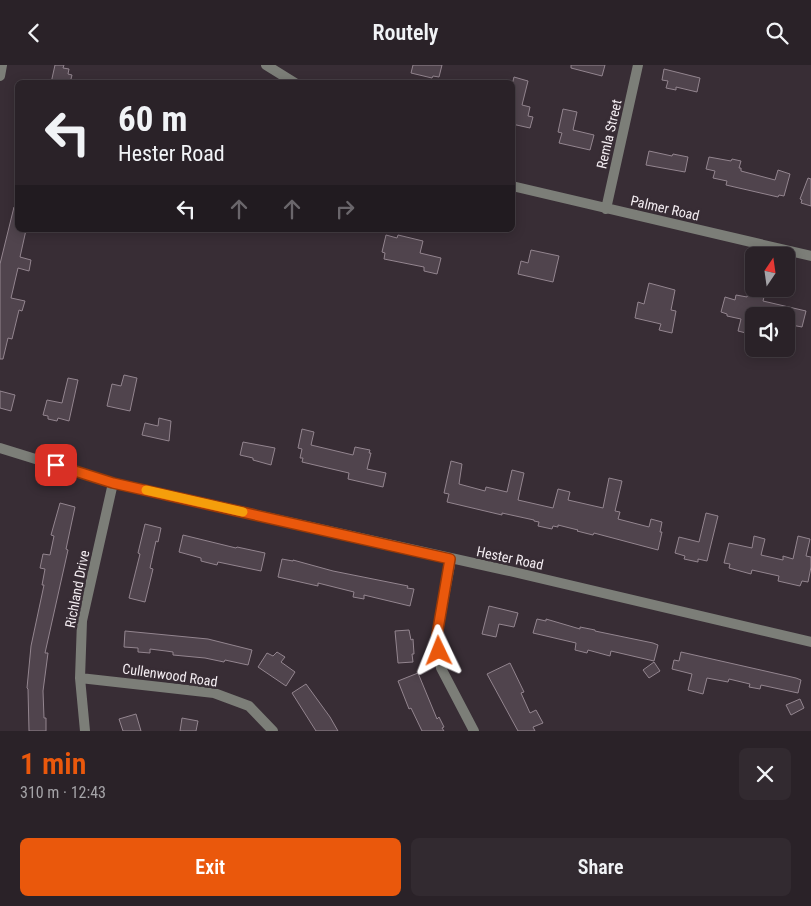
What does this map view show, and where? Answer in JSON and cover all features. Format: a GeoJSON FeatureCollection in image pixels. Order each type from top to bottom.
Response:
{"type":"FeatureCollection","features":[{"type":"Feature","properties":{"kind":"street"},"geometry":{"type":"LineString","coordinates":[[0,76],[2,65]]}},
{"type":"Feature","properties":{"kind":"street"},"geometry":{"type":"LineString","coordinates":[[266,65],[290,80]]}},
{"type":"Feature","properties":{"kind":"street","name":"Remla Street"},"geometry":{"type":"LineString","coordinates":[[606,209],[638,65]]}},
{"type":"Feature","properties":{"kind":"street","name":"Palmer Road"},"geometry":{"type":"LineString","coordinates":[[515,187],[811,257]]}},
{"type":"Feature","properties":{"kind":"street","name":"Hester Road"},"geometry":{"type":"LineString","coordinates":[[0,448],[113,483],[505,570],[811,642]]}},
{"type":"Feature","properties":{"kind":"street","name":"Richland Drive"},"geometry":{"type":"LineString","coordinates":[[85,731],[80,678],[82,621],[113,483]]}},
{"type":"Feature","properties":{"kind":"street"},"geometry":{"type":"LineString","coordinates":[[450,559],[437,635],[442,668],[474,731]]}},
{"type":"Feature","properties":{"kind":"street","name":"Cullenwood Road"},"geometry":{"type":"LineString","coordinates":[[80,678],[214,693],[249,706],[274,731]]}},
{"type":"Feature","properties":{"kind":"building"},"geometry":{"type":"Polygon","coordinates":[[[55,65],[64,65],[63,68],[69,69],[68,74],[72,75],[71,80],[52,80],[55,65]]]}},
{"type":"Feature","properties":{"kind":"building"},"geometry":{"type":"Polygon","coordinates":[[[413,65],[442,65],[439,77],[433,76],[432,78],[411,73],[413,65]]]}},
{"type":"Feature","properties":{"kind":"building"},"geometry":{"type":"Polygon","coordinates":[[[571,65],[605,65],[602,76],[571,68],[571,65]]]}},
{"type":"Feature","properties":{"kind":"building"},"geometry":{"type":"Polygon","coordinates":[[[664,69],[700,78],[697,92],[676,87],[676,90],[666,88],[668,81],[662,80],[664,69]]]}},
{"type":"Feature","properties":{"kind":"building"},"geometry":{"type":"Polygon","coordinates":[[[514,77],[528,81],[522,105],[530,107],[528,116],[533,117],[530,128],[515,125],[515,80],[513,80],[514,77]]]}},
{"type":"Feature","properties":{"kind":"building"},"geometry":{"type":"Polygon","coordinates":[[[563,109],[577,112],[573,130],[594,135],[590,150],[559,143],[562,133],[558,132],[563,109]]]}},
{"type":"Feature","properties":{"kind":"building"},"geometry":{"type":"Polygon","coordinates":[[[649,151],[688,157],[685,172],[646,165],[649,151]]]}},
{"type":"Feature","properties":{"kind":"building"},"geometry":{"type":"Polygon","coordinates":[[[709,157],[741,161],[739,168],[741,168],[741,171],[775,180],[778,170],[790,174],[784,196],[779,195],[778,197],[726,185],[727,181],[713,178],[715,171],[706,169],[709,157]]]}},
{"type":"Feature","properties":{"kind":"building"},"geometry":{"type":"Polygon","coordinates":[[[808,178],[811,179],[811,206],[801,203],[802,200],[800,199],[808,178]]]}},
{"type":"Feature","properties":{"kind":"building"},"geometry":{"type":"Polygon","coordinates":[[[15,207],[15,232],[26,232],[20,257],[31,260],[29,271],[18,268],[11,298],[25,301],[22,311],[19,310],[12,339],[8,338],[3,359],[0,359],[0,264],[15,207]]]}},
{"type":"Feature","properties":{"kind":"building"},"geometry":{"type":"Polygon","coordinates":[[[386,235],[397,238],[398,235],[423,241],[420,253],[441,258],[437,274],[424,271],[424,267],[384,259],[385,253],[382,252],[386,235]]]}},
{"type":"Feature","properties":{"kind":"building"},"geometry":{"type":"Polygon","coordinates":[[[531,250],[559,256],[553,282],[518,274],[521,261],[528,263],[531,250]]]}},
{"type":"Feature","properties":{"kind":"building"},"geometry":{"type":"Polygon","coordinates":[[[649,283],[675,290],[671,310],[676,311],[672,333],[659,330],[661,324],[635,318],[638,302],[644,304],[649,283]]]}},
{"type":"Feature","properties":{"kind":"building"},"geometry":{"type":"Polygon","coordinates":[[[736,295],[764,297],[763,301],[789,307],[745,307],[745,333],[738,331],[741,319],[727,316],[727,314],[721,312],[725,297],[735,300],[736,295]]]}},
{"type":"Feature","properties":{"kind":"building"},"geometry":{"type":"Polygon","coordinates":[[[795,308],[806,311],[802,327],[795,326],[795,308]]]}},
{"type":"Feature","properties":{"kind":"building"},"geometry":{"type":"Polygon","coordinates":[[[124,375],[137,378],[130,411],[107,406],[112,384],[121,386],[124,375]]]}},
{"type":"Feature","properties":{"kind":"building"},"geometry":{"type":"Polygon","coordinates":[[[68,378],[78,380],[69,421],[58,418],[57,421],[48,419],[48,416],[43,415],[47,400],[62,403],[68,378]]]}},
{"type":"Feature","properties":{"kind":"building"},"geometry":{"type":"Polygon","coordinates":[[[0,391],[15,395],[11,411],[0,408],[0,391]]]}},
{"type":"Feature","properties":{"kind":"building"},"geometry":{"type":"Polygon","coordinates":[[[159,418],[171,421],[169,441],[142,435],[145,423],[158,426],[159,418]]]}},
{"type":"Feature","properties":{"kind":"building"},"geometry":{"type":"Polygon","coordinates":[[[302,429],[314,432],[311,445],[353,455],[355,447],[370,450],[367,469],[386,473],[383,487],[348,479],[349,473],[302,462],[303,458],[300,458],[302,449],[298,448],[302,429]]]}},
{"type":"Feature","properties":{"kind":"building"},"geometry":{"type":"Polygon","coordinates":[[[243,442],[275,448],[271,465],[240,455],[243,442]]]}},
{"type":"Feature","properties":{"kind":"building"},"geometry":{"type":"Polygon","coordinates":[[[451,461],[462,464],[459,484],[485,491],[486,487],[507,492],[512,470],[524,473],[518,500],[553,508],[558,489],[570,492],[568,500],[603,508],[609,478],[622,481],[615,511],[620,512],[618,519],[649,527],[651,519],[662,522],[658,550],[558,525],[558,527],[553,526],[552,529],[538,526],[539,522],[534,520],[502,513],[502,515],[447,502],[449,494],[444,493],[451,461]]]}},
{"type":"Feature","properties":{"kind":"building"},"geometry":{"type":"Polygon","coordinates":[[[60,503],[75,507],[66,549],[68,550],[45,653],[48,653],[43,691],[46,731],[29,731],[27,688],[31,646],[44,585],[42,585],[45,569],[40,568],[43,554],[50,555],[54,536],[51,535],[60,503]]]}},
{"type":"Feature","properties":{"kind":"building"},"geometry":{"type":"Polygon","coordinates":[[[706,513],[718,516],[707,561],[698,559],[698,562],[684,559],[685,556],[675,553],[679,537],[699,542],[706,513]]]}},
{"type":"Feature","properties":{"kind":"building"},"geometry":{"type":"Polygon","coordinates":[[[145,524],[161,528],[150,568],[153,569],[145,602],[129,598],[145,524]]]}},
{"type":"Feature","properties":{"kind":"building"},"geometry":{"type":"Polygon","coordinates":[[[183,535],[265,553],[261,571],[218,562],[217,565],[179,552],[183,535]]]}},
{"type":"Feature","properties":{"kind":"building"},"geometry":{"type":"Polygon","coordinates":[[[754,536],[765,539],[761,555],[783,560],[783,556],[793,559],[798,536],[810,539],[806,556],[811,557],[808,582],[802,581],[800,586],[778,581],[779,576],[752,570],[751,574],[729,568],[730,564],[724,563],[729,543],[752,548],[754,536]]]}},
{"type":"Feature","properties":{"kind":"building"},"geometry":{"type":"Polygon","coordinates":[[[282,559],[408,586],[407,588],[414,589],[410,606],[364,595],[364,599],[353,597],[354,592],[318,583],[318,586],[278,577],[282,559]]]}},
{"type":"Feature","properties":{"kind":"building"},"geometry":{"type":"Polygon","coordinates":[[[489,606],[518,613],[514,627],[499,624],[496,637],[482,634],[489,606]]]}},
{"type":"Feature","properties":{"kind":"building"},"geometry":{"type":"Polygon","coordinates":[[[537,619],[546,621],[546,619],[580,629],[580,627],[653,643],[658,645],[654,661],[611,651],[610,656],[588,650],[587,653],[575,650],[576,643],[533,633],[537,619]]]}},
{"type":"Feature","properties":{"kind":"building"},"geometry":{"type":"Polygon","coordinates":[[[409,630],[411,640],[413,639],[413,662],[398,663],[395,631],[409,630]]]}},
{"type":"Feature","properties":{"kind":"building"},"geometry":{"type":"Polygon","coordinates":[[[125,631],[208,639],[252,650],[248,665],[225,660],[224,662],[173,655],[173,652],[150,649],[150,653],[138,652],[138,648],[124,647],[125,631]]]}},
{"type":"Feature","properties":{"kind":"building"},"geometry":{"type":"Polygon","coordinates":[[[277,652],[285,657],[281,662],[295,672],[286,686],[258,667],[267,653],[273,656],[277,652]]]}},
{"type":"Feature","properties":{"kind":"building"},"geometry":{"type":"Polygon","coordinates":[[[681,652],[796,678],[801,680],[798,693],[761,685],[760,689],[749,687],[750,684],[729,679],[728,682],[707,678],[703,694],[688,690],[692,674],[672,669],[674,660],[679,661],[681,652]]]}},
{"type":"Feature","properties":{"kind":"building"},"geometry":{"type":"Polygon","coordinates":[[[654,662],[660,671],[649,678],[643,670],[654,662]]]}},
{"type":"Feature","properties":{"kind":"building"},"geometry":{"type":"Polygon","coordinates":[[[510,663],[524,692],[521,693],[530,713],[536,710],[543,723],[533,727],[535,731],[518,731],[487,674],[510,663]]]}},
{"type":"Feature","properties":{"kind":"building"},"geometry":{"type":"Polygon","coordinates":[[[418,673],[437,719],[439,717],[444,727],[442,728],[444,731],[422,731],[411,708],[409,709],[398,681],[418,673]]]}},
{"type":"Feature","properties":{"kind":"building"},"geometry":{"type":"Polygon","coordinates":[[[306,684],[338,731],[316,731],[292,693],[306,684]]]}},
{"type":"Feature","properties":{"kind":"building"},"geometry":{"type":"Polygon","coordinates":[[[800,699],[804,708],[791,715],[786,705],[800,699]]]}},
{"type":"Feature","properties":{"kind":"building"},"geometry":{"type":"Polygon","coordinates":[[[136,714],[141,731],[123,731],[119,719],[136,714]]]}},
{"type":"Feature","properties":{"kind":"building"},"geometry":{"type":"Polygon","coordinates":[[[182,718],[198,721],[196,731],[180,731],[182,718]]]}},
{"type":"Feature","properties":{"kind":"slow traffic"},"geometry":{"type":"LineString","coordinates":[[146,490],[243,512]]}},
{"type":"Feature","properties":{"kind":"route"},"geometry":{"type":"LineString","coordinates":[[56,465],[113,483],[450,559],[437,635],[439,651]]}}]}
